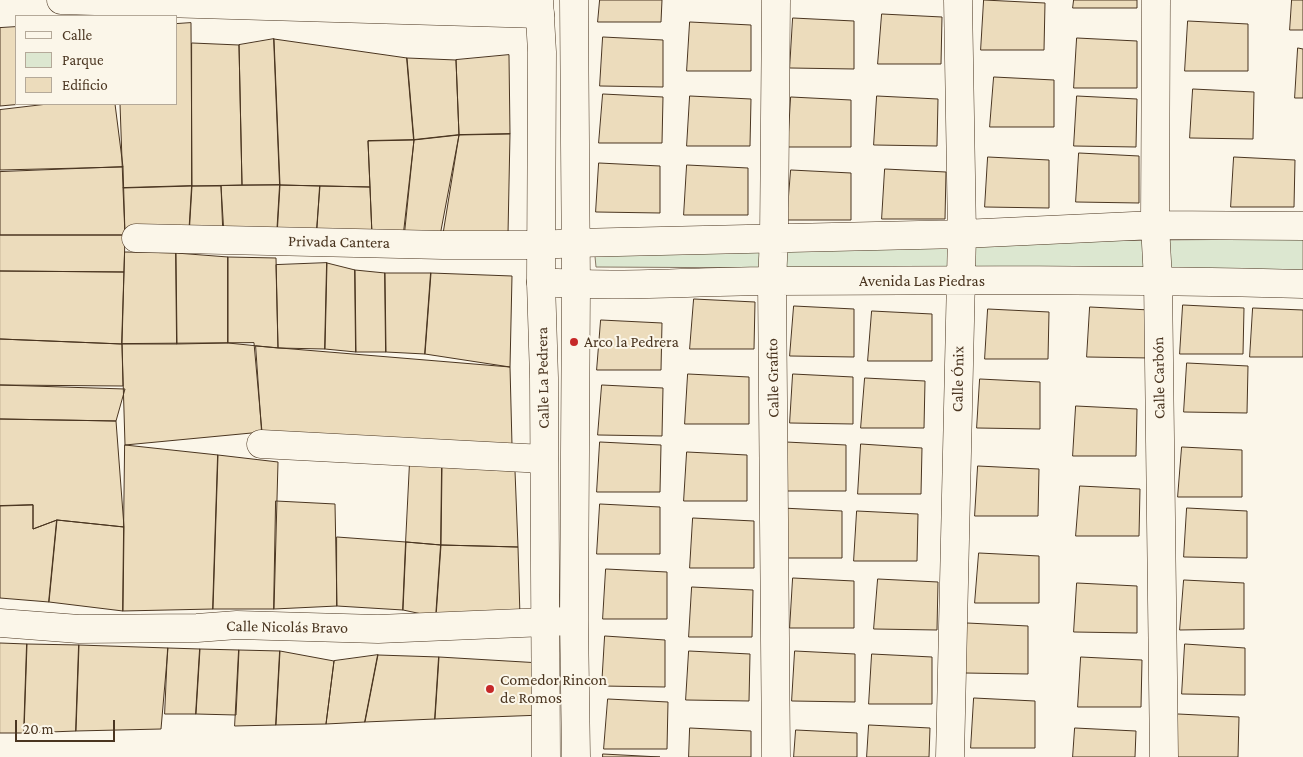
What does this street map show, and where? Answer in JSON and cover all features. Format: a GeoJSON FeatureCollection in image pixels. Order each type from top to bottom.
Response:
{"type":"FeatureCollection","features":[{"type":"Feature","properties":{"kind":"street"},"geometry":{"type":"LineString","coordinates":[[61,0],[540,7]]}},
{"type":"Feature","properties":{"kind":"street","name":"Calle La Pedrera"},"geometry":{"type":"LineString","coordinates":[[574,0],[576,285],[574,620],[576,757]]}},
{"type":"Feature","properties":{"kind":"street","name":"Calle Grafito"},"geometry":{"type":"LineString","coordinates":[[776,0],[772,281],[776,757]]}},
{"type":"Feature","properties":{"kind":"street","name":"Calle Ónix"},"geometry":{"type":"LineString","coordinates":[[950,757],[962,234],[958,0]]}},
{"type":"Feature","properties":{"kind":"street","name":"Calle Carbón"},"geometry":{"type":"LineString","coordinates":[[1156,0],[1154,225],[1158,280],[1164,757]]}},
{"type":"Feature","properties":{"kind":"street","name":"Calle La Pedrera"},"geometry":{"type":"LineString","coordinates":[[540,7],[542,52],[541,282],[546,757]]}},
{"type":"Feature","properties":{"kind":"street"},"geometry":{"type":"LineString","coordinates":[[542,245],[962,234],[1154,225],[1303,226]]}},
{"type":"Feature","properties":{"kind":"street","name":"Privada Cantera"},"geometry":{"type":"LineString","coordinates":[[136,238],[443,245],[542,245]]}},
{"type":"Feature","properties":{"kind":"street","name":"Avenida Las Piedras"},"geometry":{"type":"LineString","coordinates":[[541,282],[576,285],[772,281],[1158,280],[1303,284]]}},
{"type":"Feature","properties":{"kind":"street"},"geometry":{"type":"LineString","coordinates":[[262,444],[544,459]]}},
{"type":"Feature","properties":{"kind":"street","name":"Calle Nicolás Bravo"},"geometry":{"type":"LineString","coordinates":[[0,623],[79,628],[173,628],[237,625],[378,629],[544,623],[574,620]]}},
{"type":"Feature","properties":{"kind":"green space"},"geometry":{"type":"Polygon","coordinates":[[[1303,239],[1303,271],[596,267],[594,246],[1303,239]]]}},
{"type":"Feature","properties":{"kind":"building"},"geometry":{"type":"Polygon","coordinates":[[[600,0],[662,0],[661,22],[598,22],[600,0]]]}},
{"type":"Feature","properties":{"kind":"building"},"geometry":{"type":"Polygon","coordinates":[[[984,0],[1045,3],[1044,50],[981,50],[984,0]]]}},
{"type":"Feature","properties":{"kind":"building"},"geometry":{"type":"Polygon","coordinates":[[[1074,0],[1137,0],[1137,8],[1073,8],[1074,0]]]}},
{"type":"Feature","properties":{"kind":"building"},"geometry":{"type":"Polygon","coordinates":[[[1292,0],[1303,0],[1303,30],[1290,30],[1292,0]]]}},
{"type":"Feature","properties":{"kind":"building"},"geometry":{"type":"Polygon","coordinates":[[[882,14],[942,17],[941,64],[878,64],[882,14]]]}},
{"type":"Feature","properties":{"kind":"building"},"geometry":{"type":"Polygon","coordinates":[[[793,18],[854,21],[854,69],[790,68],[793,18]]]}},
{"type":"Feature","properties":{"kind":"building"},"geometry":{"type":"Polygon","coordinates":[[[1188,21],[1248,24],[1248,71],[1185,71],[1188,21]]]}},
{"type":"Feature","properties":{"kind":"building"},"geometry":{"type":"Polygon","coordinates":[[[690,22],[751,25],[751,71],[687,71],[690,22]]]}},
{"type":"Feature","properties":{"kind":"building"},"geometry":{"type":"Polygon","coordinates":[[[191,23],[192,186],[123,188],[120,105],[178,105],[178,24],[191,23]]]}},
{"type":"Feature","properties":{"kind":"building"},"geometry":{"type":"Polygon","coordinates":[[[15,27],[15,105],[0,106],[0,28],[15,27]]]}},
{"type":"Feature","properties":{"kind":"building"},"geometry":{"type":"Polygon","coordinates":[[[603,37],[663,40],[663,87],[600,86],[603,37]]]}},
{"type":"Feature","properties":{"kind":"building"},"geometry":{"type":"Polygon","coordinates":[[[1077,38],[1137,41],[1137,88],[1074,88],[1077,38]]]}},
{"type":"Feature","properties":{"kind":"building"},"geometry":{"type":"Polygon","coordinates":[[[274,39],[280,185],[242,185],[239,45],[274,39]]]}},
{"type":"Feature","properties":{"kind":"building"},"geometry":{"type":"Polygon","coordinates":[[[274,39],[407,58],[414,140],[368,141],[370,187],[280,185],[274,39]]]}},
{"type":"Feature","properties":{"kind":"building"},"geometry":{"type":"Polygon","coordinates":[[[192,43],[239,45],[242,185],[192,186],[192,43]]]}},
{"type":"Feature","properties":{"kind":"building"},"geometry":{"type":"Polygon","coordinates":[[[1298,48],[1303,49],[1303,98],[1295,98],[1298,48]]]}},
{"type":"Feature","properties":{"kind":"building"},"geometry":{"type":"Polygon","coordinates":[[[509,55],[510,134],[459,135],[456,60],[509,55]]]}},
{"type":"Feature","properties":{"kind":"building"},"geometry":{"type":"Polygon","coordinates":[[[407,58],[456,60],[459,135],[414,140],[407,58]]]}},
{"type":"Feature","properties":{"kind":"building"},"geometry":{"type":"Polygon","coordinates":[[[994,77],[1054,80],[1054,127],[990,127],[994,77]]]}},
{"type":"Feature","properties":{"kind":"building"},"geometry":{"type":"Polygon","coordinates":[[[1193,89],[1254,92],[1253,139],[1190,138],[1193,89]]]}},
{"type":"Feature","properties":{"kind":"building"},"geometry":{"type":"Polygon","coordinates":[[[603,94],[663,97],[662,143],[599,143],[603,94]]]}},
{"type":"Feature","properties":{"kind":"building"},"geometry":{"type":"Polygon","coordinates":[[[690,96],[751,99],[750,146],[687,146],[690,96]]]}},
{"type":"Feature","properties":{"kind":"building"},"geometry":{"type":"Polygon","coordinates":[[[877,96],[938,99],[937,146],[874,145],[877,96]]]}},
{"type":"Feature","properties":{"kind":"building"},"geometry":{"type":"Polygon","coordinates":[[[1077,96],[1137,99],[1136,147],[1074,146],[1077,96]]]}},
{"type":"Feature","properties":{"kind":"building"},"geometry":{"type":"Polygon","coordinates":[[[791,97],[851,100],[851,147],[788,147],[791,97]]]}},
{"type":"Feature","properties":{"kind":"building"},"geometry":{"type":"Polygon","coordinates":[[[40,105],[115,105],[123,167],[0,170],[0,110],[40,105]]]}},
{"type":"Feature","properties":{"kind":"building"},"geometry":{"type":"Polygon","coordinates":[[[510,134],[508,234],[442,240],[459,135],[510,134]]]}},
{"type":"Feature","properties":{"kind":"building"},"geometry":{"type":"Polygon","coordinates":[[[459,135],[439,241],[404,238],[414,140],[459,135]]]}},
{"type":"Feature","properties":{"kind":"building"},"geometry":{"type":"Polygon","coordinates":[[[414,140],[403,237],[372,235],[368,141],[414,140]]]}},
{"type":"Feature","properties":{"kind":"building"},"geometry":{"type":"Polygon","coordinates":[[[1079,153],[1139,156],[1139,203],[1076,202],[1079,153]]]}},
{"type":"Feature","properties":{"kind":"building"},"geometry":{"type":"Polygon","coordinates":[[[988,157],[1049,160],[1049,208],[985,207],[988,157]]]}},
{"type":"Feature","properties":{"kind":"building"},"geometry":{"type":"Polygon","coordinates":[[[1234,157],[1295,160],[1294,207],[1231,207],[1234,157]]]}},
{"type":"Feature","properties":{"kind":"building"},"geometry":{"type":"Polygon","coordinates":[[[599,163],[660,166],[660,213],[596,212],[599,163]]]}},
{"type":"Feature","properties":{"kind":"building"},"geometry":{"type":"Polygon","coordinates":[[[687,165],[748,168],[748,215],[684,215],[687,165]]]}},
{"type":"Feature","properties":{"kind":"building"},"geometry":{"type":"Polygon","coordinates":[[[123,167],[125,235],[0,235],[0,172],[123,167]]]}},
{"type":"Feature","properties":{"kind":"building"},"geometry":{"type":"Polygon","coordinates":[[[885,169],[946,172],[945,219],[882,219],[885,169]]]}},
{"type":"Feature","properties":{"kind":"building"},"geometry":{"type":"Polygon","coordinates":[[[791,170],[851,173],[851,220],[787,220],[791,170]]]}},
{"type":"Feature","properties":{"kind":"building"},"geometry":{"type":"Polygon","coordinates":[[[280,185],[320,186],[316,236],[277,235],[280,185]]]}},
{"type":"Feature","properties":{"kind":"building"},"geometry":{"type":"Polygon","coordinates":[[[280,185],[277,236],[224,235],[221,186],[280,185]]]}},
{"type":"Feature","properties":{"kind":"building"},"geometry":{"type":"Polygon","coordinates":[[[192,186],[221,186],[223,237],[189,236],[192,186]]]}},
{"type":"Feature","properties":{"kind":"building"},"geometry":{"type":"Polygon","coordinates":[[[192,186],[189,236],[125,235],[123,188],[192,186]]]}},
{"type":"Feature","properties":{"kind":"building"},"geometry":{"type":"Polygon","coordinates":[[[320,186],[370,187],[372,235],[317,235],[320,186]]]}},
{"type":"Feature","properties":{"kind":"building"},"geometry":{"type":"Polygon","coordinates":[[[0,235],[125,235],[124,272],[0,271],[0,235]]]}},
{"type":"Feature","properties":{"kind":"building"},"geometry":{"type":"Polygon","coordinates":[[[125,252],[176,253],[177,344],[122,344],[125,252]]]}},
{"type":"Feature","properties":{"kind":"building"},"geometry":{"type":"Polygon","coordinates":[[[176,253],[228,257],[228,343],[177,344],[176,253]]]}},
{"type":"Feature","properties":{"kind":"building"},"geometry":{"type":"Polygon","coordinates":[[[228,257],[276,258],[278,348],[228,343],[228,257]]]}},
{"type":"Feature","properties":{"kind":"building"},"geometry":{"type":"Polygon","coordinates":[[[327,263],[355,270],[356,352],[325,349],[327,263]]]}},
{"type":"Feature","properties":{"kind":"building"},"geometry":{"type":"Polygon","coordinates":[[[327,263],[325,349],[278,348],[276,265],[327,263]]]}},
{"type":"Feature","properties":{"kind":"building"},"geometry":{"type":"Polygon","coordinates":[[[355,270],[385,273],[386,352],[356,352],[355,270]]]}},
{"type":"Feature","properties":{"kind":"building"},"geometry":{"type":"Polygon","coordinates":[[[0,271],[124,272],[122,344],[0,339],[0,271]]]}},
{"type":"Feature","properties":{"kind":"building"},"geometry":{"type":"Polygon","coordinates":[[[385,273],[431,273],[425,354],[386,352],[385,273]]]}},
{"type":"Feature","properties":{"kind":"building"},"geometry":{"type":"Polygon","coordinates":[[[431,273],[512,276],[510,367],[425,354],[431,273]]]}},
{"type":"Feature","properties":{"kind":"building"},"geometry":{"type":"Polygon","coordinates":[[[694,299],[755,302],[754,349],[690,349],[694,299]]]}},
{"type":"Feature","properties":{"kind":"building"},"geometry":{"type":"Polygon","coordinates":[[[1183,305],[1244,308],[1243,354],[1180,354],[1183,305]]]}},
{"type":"Feature","properties":{"kind":"building"},"geometry":{"type":"Polygon","coordinates":[[[794,306],[854,309],[854,357],[790,356],[794,306]]]}},
{"type":"Feature","properties":{"kind":"building"},"geometry":{"type":"Polygon","coordinates":[[[1090,307],[1150,310],[1150,358],[1087,357],[1090,307]]]}},
{"type":"Feature","properties":{"kind":"building"},"geometry":{"type":"Polygon","coordinates":[[[1253,308],[1303,310],[1303,357],[1250,357],[1253,308]]]}},
{"type":"Feature","properties":{"kind":"building"},"geometry":{"type":"Polygon","coordinates":[[[988,309],[1049,312],[1048,359],[985,359],[988,309]]]}},
{"type":"Feature","properties":{"kind":"building"},"geometry":{"type":"Polygon","coordinates":[[[872,311],[932,314],[932,361],[868,361],[872,311]]]}},
{"type":"Feature","properties":{"kind":"building"},"geometry":{"type":"Polygon","coordinates":[[[601,320],[662,323],[661,370],[597,370],[601,320]]]}},
{"type":"Feature","properties":{"kind":"building"},"geometry":{"type":"Polygon","coordinates":[[[0,339],[122,344],[123,386],[0,385],[0,339]]]}},
{"type":"Feature","properties":{"kind":"building"},"geometry":{"type":"Polygon","coordinates":[[[254,343],[262,432],[125,445],[122,344],[254,343]]]}},
{"type":"Feature","properties":{"kind":"building"},"geometry":{"type":"Polygon","coordinates":[[[256,346],[510,367],[512,445],[262,432],[256,346]]]}},
{"type":"Feature","properties":{"kind":"building"},"geometry":{"type":"Polygon","coordinates":[[[1187,363],[1248,366],[1247,413],[1184,412],[1187,363]]]}},
{"type":"Feature","properties":{"kind":"building"},"geometry":{"type":"Polygon","coordinates":[[[688,374],[749,377],[749,424],[685,424],[688,374]]]}},
{"type":"Feature","properties":{"kind":"building"},"geometry":{"type":"Polygon","coordinates":[[[793,374],[853,377],[853,424],[790,423],[793,374]]]}},
{"type":"Feature","properties":{"kind":"building"},"geometry":{"type":"Polygon","coordinates":[[[865,378],[925,381],[924,428],[861,428],[865,378]]]}},
{"type":"Feature","properties":{"kind":"building"},"geometry":{"type":"Polygon","coordinates":[[[980,379],[1040,382],[1040,429],[977,428],[980,379]]]}},
{"type":"Feature","properties":{"kind":"building"},"geometry":{"type":"Polygon","coordinates":[[[0,385],[125,389],[116,421],[0,419],[0,385]]]}},
{"type":"Feature","properties":{"kind":"building"},"geometry":{"type":"Polygon","coordinates":[[[602,385],[663,388],[662,436],[598,435],[602,385]]]}},
{"type":"Feature","properties":{"kind":"building"},"geometry":{"type":"Polygon","coordinates":[[[1076,406],[1137,409],[1136,456],[1073,456],[1076,406]]]}},
{"type":"Feature","properties":{"kind":"building"},"geometry":{"type":"Polygon","coordinates":[[[0,419],[116,421],[124,527],[57,520],[33,529],[33,505],[0,506],[0,419]]]}},
{"type":"Feature","properties":{"kind":"building"},"geometry":{"type":"Polygon","coordinates":[[[600,442],[661,445],[660,492],[597,492],[600,442]]]}},
{"type":"Feature","properties":{"kind":"building"},"geometry":{"type":"Polygon","coordinates":[[[786,442],[846,445],[846,491],[783,491],[786,442]]]}},
{"type":"Feature","properties":{"kind":"building"},"geometry":{"type":"Polygon","coordinates":[[[861,444],[922,448],[921,494],[858,494],[861,444]]]}},
{"type":"Feature","properties":{"kind":"building"},"geometry":{"type":"Polygon","coordinates":[[[125,445],[218,455],[213,609],[123,611],[125,445]]]}},
{"type":"Feature","properties":{"kind":"building"},"geometry":{"type":"Polygon","coordinates":[[[1182,447],[1242,450],[1242,497],[1178,497],[1182,447]]]}},
{"type":"Feature","properties":{"kind":"building"},"geometry":{"type":"Polygon","coordinates":[[[687,452],[747,455],[747,501],[684,501],[687,452]]]}},
{"type":"Feature","properties":{"kind":"building"},"geometry":{"type":"Polygon","coordinates":[[[218,455],[278,462],[274,609],[213,609],[218,455]]]}},
{"type":"Feature","properties":{"kind":"building"},"geometry":{"type":"Polygon","coordinates":[[[410,461],[442,467],[441,545],[406,542],[410,461]]]}},
{"type":"Feature","properties":{"kind":"building"},"geometry":{"type":"Polygon","coordinates":[[[978,466],[1039,469],[1038,516],[975,516],[978,466]]]}},
{"type":"Feature","properties":{"kind":"building"},"geometry":{"type":"Polygon","coordinates":[[[442,467],[515,471],[518,547],[441,545],[442,467]]]}},
{"type":"Feature","properties":{"kind":"building"},"geometry":{"type":"Polygon","coordinates":[[[1080,486],[1140,489],[1139,536],[1076,536],[1080,486]]]}},
{"type":"Feature","properties":{"kind":"building"},"geometry":{"type":"Polygon","coordinates":[[[276,501],[335,504],[337,606],[274,609],[276,501]]]}},
{"type":"Feature","properties":{"kind":"building"},"geometry":{"type":"Polygon","coordinates":[[[600,504],[660,507],[660,554],[597,554],[600,504]]]}},
{"type":"Feature","properties":{"kind":"building"},"geometry":{"type":"Polygon","coordinates":[[[33,505],[33,529],[57,520],[49,602],[0,598],[0,506],[33,505]]]}},
{"type":"Feature","properties":{"kind":"building"},"geometry":{"type":"Polygon","coordinates":[[[782,508],[842,511],[842,558],[778,558],[782,508]]]}},
{"type":"Feature","properties":{"kind":"building"},"geometry":{"type":"Polygon","coordinates":[[[1187,508],[1247,511],[1247,558],[1184,557],[1187,508]]]}},
{"type":"Feature","properties":{"kind":"building"},"geometry":{"type":"Polygon","coordinates":[[[857,511],[918,514],[917,561],[854,561],[857,511]]]}},
{"type":"Feature","properties":{"kind":"building"},"geometry":{"type":"Polygon","coordinates":[[[693,518],[754,521],[754,568],[690,568],[693,518]]]}},
{"type":"Feature","properties":{"kind":"building"},"geometry":{"type":"Polygon","coordinates":[[[57,520],[124,527],[123,611],[49,602],[57,520]]]}},
{"type":"Feature","properties":{"kind":"building"},"geometry":{"type":"Polygon","coordinates":[[[337,537],[406,542],[403,610],[337,606],[337,537]]]}},
{"type":"Feature","properties":{"kind":"building"},"geometry":{"type":"Polygon","coordinates":[[[406,542],[441,545],[436,617],[403,610],[406,542]]]}},
{"type":"Feature","properties":{"kind":"building"},"geometry":{"type":"Polygon","coordinates":[[[441,545],[518,547],[520,617],[436,617],[441,545]]]}},
{"type":"Feature","properties":{"kind":"building"},"geometry":{"type":"Polygon","coordinates":[[[979,553],[1039,556],[1039,603],[975,603],[979,553]]]}},
{"type":"Feature","properties":{"kind":"building"},"geometry":{"type":"Polygon","coordinates":[[[606,569],[667,572],[667,619],[603,619],[606,569]]]}},
{"type":"Feature","properties":{"kind":"building"},"geometry":{"type":"Polygon","coordinates":[[[793,578],[854,581],[854,628],[790,628],[793,578]]]}},
{"type":"Feature","properties":{"kind":"building"},"geometry":{"type":"Polygon","coordinates":[[[878,579],[938,582],[937,630],[874,629],[878,579]]]}},
{"type":"Feature","properties":{"kind":"building"},"geometry":{"type":"Polygon","coordinates":[[[1184,580],[1244,583],[1244,629],[1180,630],[1184,580]]]}},
{"type":"Feature","properties":{"kind":"building"},"geometry":{"type":"Polygon","coordinates":[[[1077,583],[1137,586],[1137,633],[1074,632],[1077,583]]]}},
{"type":"Feature","properties":{"kind":"building"},"geometry":{"type":"Polygon","coordinates":[[[692,587],[753,590],[752,637],[689,637],[692,587]]]}},
{"type":"Feature","properties":{"kind":"building"},"geometry":{"type":"Polygon","coordinates":[[[967,623],[1028,626],[1028,674],[964,673],[967,623]]]}},
{"type":"Feature","properties":{"kind":"building"},"geometry":{"type":"Polygon","coordinates":[[[605,636],[665,640],[665,687],[602,686],[605,636]]]}},
{"type":"Feature","properties":{"kind":"building"},"geometry":{"type":"Polygon","coordinates":[[[0,643],[27,644],[24,733],[0,733],[0,643]]]}},
{"type":"Feature","properties":{"kind":"building"},"geometry":{"type":"Polygon","coordinates":[[[27,644],[79,645],[76,731],[24,733],[27,644]]]}},
{"type":"Feature","properties":{"kind":"building"},"geometry":{"type":"Polygon","coordinates":[[[1185,644],[1245,648],[1245,695],[1182,694],[1185,644]]]}},
{"type":"Feature","properties":{"kind":"building"},"geometry":{"type":"Polygon","coordinates":[[[79,645],[168,648],[161,729],[76,731],[79,645]]]}},
{"type":"Feature","properties":{"kind":"building"},"geometry":{"type":"Polygon","coordinates":[[[168,648],[200,649],[196,714],[165,714],[168,648]]]}},
{"type":"Feature","properties":{"kind":"building"},"geometry":{"type":"Polygon","coordinates":[[[200,649],[239,650],[236,715],[196,714],[200,649]]]}},
{"type":"Feature","properties":{"kind":"building"},"geometry":{"type":"Polygon","coordinates":[[[239,650],[280,651],[276,725],[235,726],[239,650]]]}},
{"type":"Feature","properties":{"kind":"building"},"geometry":{"type":"Polygon","coordinates":[[[280,651],[334,661],[326,724],[276,725],[280,651]]]}},
{"type":"Feature","properties":{"kind":"building"},"geometry":{"type":"Polygon","coordinates":[[[689,651],[750,654],[749,701],[686,700],[689,651]]]}},
{"type":"Feature","properties":{"kind":"building"},"geometry":{"type":"Polygon","coordinates":[[[795,651],[855,654],[855,702],[792,701],[795,651]]]}},
{"type":"Feature","properties":{"kind":"building"},"geometry":{"type":"Polygon","coordinates":[[[872,654],[932,657],[932,704],[869,704],[872,654]]]}},
{"type":"Feature","properties":{"kind":"building"},"geometry":{"type":"Polygon","coordinates":[[[378,655],[439,657],[435,719],[365,722],[378,655]]]}},
{"type":"Feature","properties":{"kind":"building"},"geometry":{"type":"Polygon","coordinates":[[[378,655],[365,722],[326,724],[334,661],[378,655]]]}},
{"type":"Feature","properties":{"kind":"building","name":"Comedor Rincon de Romos"},"geometry":{"type":"Polygon","coordinates":[[[439,657],[541,663],[543,715],[435,719],[439,657]]]}},
{"type":"Feature","properties":{"kind":"building"},"geometry":{"type":"Polygon","coordinates":[[[1081,657],[1142,660],[1141,707],[1078,707],[1081,657]]]}},
{"type":"Feature","properties":{"kind":"building"},"geometry":{"type":"Polygon","coordinates":[[[974,698],[1035,701],[1035,748],[971,748],[974,698]]]}},
{"type":"Feature","properties":{"kind":"building"},"geometry":{"type":"Polygon","coordinates":[[[608,699],[668,702],[667,749],[604,749],[608,699]]]}},
{"type":"Feature","properties":{"kind":"building"},"geometry":{"type":"Polygon","coordinates":[[[1178,714],[1239,717],[1238,757],[1175,757],[1178,714]]]}},
{"type":"Feature","properties":{"kind":"building"},"geometry":{"type":"Polygon","coordinates":[[[869,725],[930,728],[929,757],[867,757],[869,725]]]}},
{"type":"Feature","properties":{"kind":"building"},"geometry":{"type":"Polygon","coordinates":[[[690,728],[751,731],[751,757],[689,757],[690,728]]]}},
{"type":"Feature","properties":{"kind":"building"},"geometry":{"type":"Polygon","coordinates":[[[1075,728],[1136,731],[1135,757],[1073,757],[1075,728]]]}},
{"type":"Feature","properties":{"kind":"building"},"geometry":{"type":"Polygon","coordinates":[[[796,730],[857,733],[857,757],[794,757],[796,730]]]}},
{"type":"Feature","properties":{"kind":"building"},"geometry":{"type":"Polygon","coordinates":[[[603,754],[660,757],[603,757],[603,754]]]}},
{"type":"Feature","properties":{"kind":"place","name":"Arco la Pedrera"},"geometry":{"type":"Point","coordinates":[574,342]}},
{"type":"Feature","properties":{"kind":"place","name":"Comedor Rincon de Romos"},"geometry":{"type":"Point","coordinates":[490,689]}}]}
